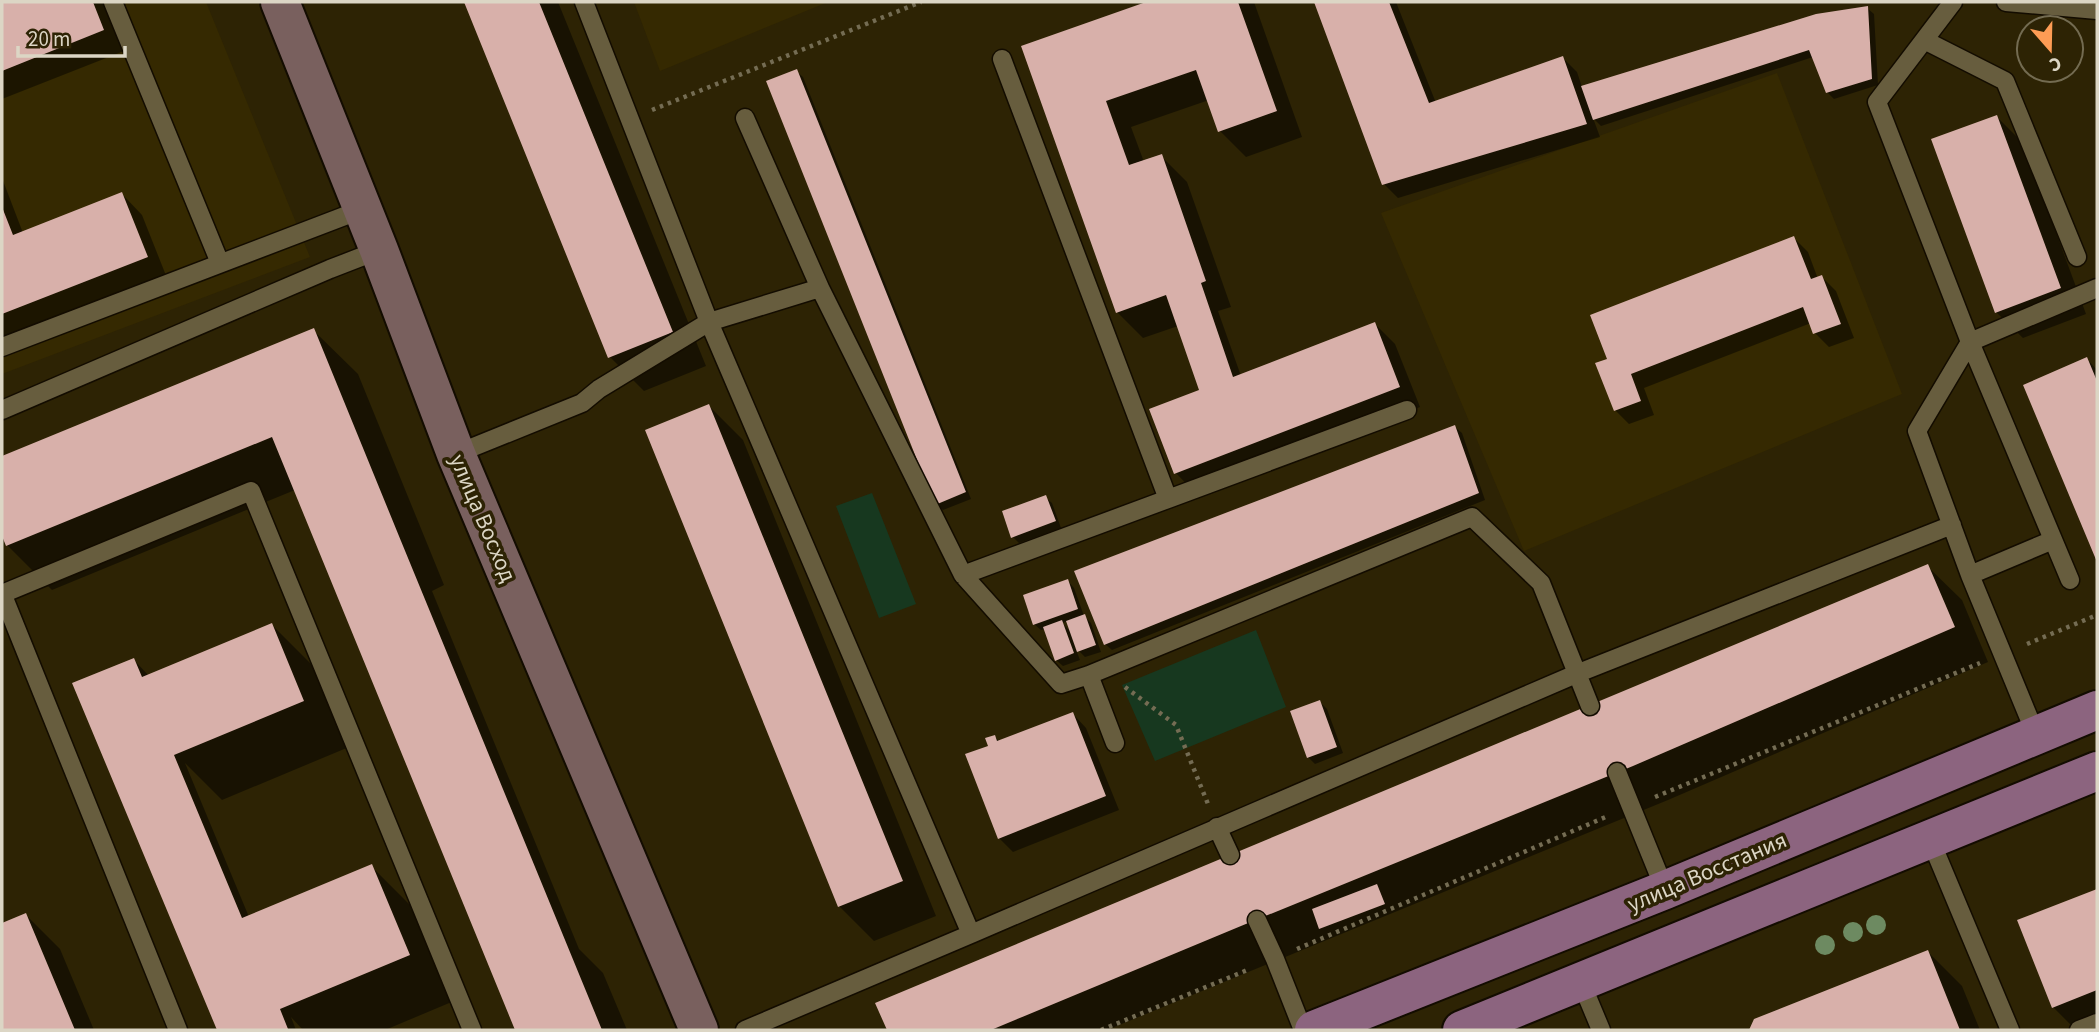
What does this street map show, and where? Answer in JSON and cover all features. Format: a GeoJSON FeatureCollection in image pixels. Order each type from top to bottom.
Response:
{"type":"FeatureCollection","features":[{"type":"Feature","properties":{"kind":"main road","name":"улица Восстания"},"geometry":{"type":"LineString","coordinates":[[1314,1030],[1665,890],[2097,710]]}},
{"type":"Feature","properties":{"kind":"main road"},"geometry":{"type":"LineString","coordinates":[[1462,1030],[2097,771]]}},
{"type":"Feature","properties":{"kind":"street","name":"улица Восход"},"geometry":{"type":"LineString","coordinates":[[280,2],[379,250],[456,454],[699,1030]]}},
{"type":"Feature","properties":{"kind":"lane"},"geometry":{"type":"LineString","coordinates":[[113,2],[220,263]]}},
{"type":"Feature","properties":{"kind":"lane"},"geometry":{"type":"LineString","coordinates":[[584,2],[709,322],[971,934]]}},
{"type":"Feature","properties":{"kind":"lane"},"geometry":{"type":"LineString","coordinates":[[1953,2],[1877,102],[1970,342],[2070,580]]}},
{"type":"Feature","properties":{"kind":"lane"},"geometry":{"type":"LineString","coordinates":[[2006,2],[2097,10]]}},
{"type":"Feature","properties":{"kind":"lane"},"geometry":{"type":"LineString","coordinates":[[1924,40],[2005,81],[2077,257]]}},
{"type":"Feature","properties":{"kind":"lane"},"geometry":{"type":"LineString","coordinates":[[1002,59],[1168,499]]}},
{"type":"Feature","properties":{"kind":"lane"},"geometry":{"type":"LineString","coordinates":[[745,118],[820,288],[963,575],[1061,684],[1089,675],[1472,517],[1541,583],[1590,706]]}},
{"type":"Feature","properties":{"kind":"lane"},"geometry":{"type":"LineString","coordinates":[[2,347],[363,209]]}},
{"type":"Feature","properties":{"kind":"lane"},"geometry":{"type":"LineString","coordinates":[[2,410],[379,250]]}},
{"type":"Feature","properties":{"kind":"lane"},"geometry":{"type":"LineString","coordinates":[[456,454],[582,403],[599,389],[709,322],[820,288]]}},
{"type":"Feature","properties":{"kind":"lane"},"geometry":{"type":"LineString","coordinates":[[2036,734],[1970,575],[1917,431],[1970,342],[2097,288]]}},
{"type":"Feature","properties":{"kind":"lane"},"geometry":{"type":"LineString","coordinates":[[963,575],[1407,410]]}},
{"type":"Feature","properties":{"kind":"lane"},"geometry":{"type":"LineString","coordinates":[[178,1030],[2,593],[251,491],[472,1030]]}},
{"type":"Feature","properties":{"kind":"lane"},"geometry":{"type":"LineString","coordinates":[[745,1030],[1576,674],[1952,524]]}},
{"type":"Feature","properties":{"kind":"lane"},"geometry":{"type":"LineString","coordinates":[[1970,575],[2053,540]]}},
{"type":"Feature","properties":{"kind":"lane"},"geometry":{"type":"LineString","coordinates":[[1089,675],[1115,743]]}},
{"type":"Feature","properties":{"kind":"lane"},"geometry":{"type":"LineString","coordinates":[[1617,772],[1665,890]]}},
{"type":"Feature","properties":{"kind":"lane"},"geometry":{"type":"LineString","coordinates":[[1217,827],[1230,855]]}},
{"type":"Feature","properties":{"kind":"lane"},"geometry":{"type":"LineString","coordinates":[[1930,839],[2010,1030]]}},
{"type":"Feature","properties":{"kind":"lane"},"geometry":{"type":"LineString","coordinates":[[1256,920],[1275,959],[1303,1030]]}},
{"type":"Feature","properties":{"kind":"lane"},"geometry":{"type":"LineString","coordinates":[[1581,982],[1601,1030]]}},
{"type":"Feature","properties":{"kind":"lane"},"geometry":{"type":"LineString","coordinates":[[2079,1030],[2097,1023]]}},
{"type":"Feature","properties":{"kind":"path"},"geometry":{"type":"LineString","coordinates":[[630,119],[921,2]]}},
{"type":"Feature","properties":{"kind":"path"},"geometry":{"type":"LineString","coordinates":[[1101,1030],[1275,959],[1632,806],[2097,615]]}},
{"type":"Feature","properties":{"kind":"path"},"geometry":{"type":"LineString","coordinates":[[1089,675],[1122,685],[1176,724],[1217,827]]}},
{"type":"Feature","properties":{"kind":"shaded area"},"geometry":{"type":"Polygon","coordinates":[[[2,2],[206,2],[310,257],[2,374],[2,2]]]}},
{"type":"Feature","properties":{"kind":"shaded area"},"geometry":{"type":"Polygon","coordinates":[[[634,2],[828,2],[660,71],[634,2]]]}},
{"type":"Feature","properties":{"kind":"shaded area"},"geometry":{"type":"Polygon","coordinates":[[[1777,73],[1902,394],[1524,551],[1381,213],[1777,73]]]}},
{"type":"Feature","properties":{"kind":"green space"},"geometry":{"type":"Polygon","coordinates":[[[872,493],[916,604],[879,618],[836,506],[872,493]]]}},
{"type":"Feature","properties":{"kind":"green space"},"geometry":{"type":"Polygon","coordinates":[[[1256,630],[1286,707],[1155,761],[1122,685],[1256,630]]]}},
{"type":"Feature","properties":{"kind":"building"},"geometry":{"type":"Polygon","coordinates":[[[2,2],[93,2],[104,30],[2,71],[2,2]]]}},
{"type":"Feature","properties":{"kind":"building"},"geometry":{"type":"Polygon","coordinates":[[[464,2],[539,2],[673,332],[608,358],[464,2]]]}},
{"type":"Feature","properties":{"kind":"building"},"geometry":{"type":"Polygon","coordinates":[[[1146,2],[1238,2],[1277,111],[1218,132],[1196,70],[1106,101],[1129,165],[1162,154],[1206,281],[1201,283],[1233,377],[1375,322],[1400,387],[1174,474],[1149,409],[1199,390],[1166,295],[1116,313],[1021,46],[1146,2]]]}},
{"type":"Feature","properties":{"kind":"building"},"geometry":{"type":"Polygon","coordinates":[[[1314,2],[1389,2],[1429,103],[1563,56],[1587,124],[1382,185],[1314,2]]]}},
{"type":"Feature","properties":{"kind":"building"},"geometry":{"type":"Polygon","coordinates":[[[1868,6],[1872,79],[1826,93],[1809,50],[1593,120],[1581,86],[1816,14],[1868,6]]]}},
{"type":"Feature","properties":{"kind":"building"},"geometry":{"type":"Polygon","coordinates":[[[797,69],[966,492],[935,505],[766,81],[797,69]]]}},
{"type":"Feature","properties":{"kind":"building"},"geometry":{"type":"Polygon","coordinates":[[[1997,115],[2061,288],[1995,313],[1931,139],[1997,115]]]}},
{"type":"Feature","properties":{"kind":"building"},"geometry":{"type":"Polygon","coordinates":[[[122,192],[148,257],[2,314],[2,207],[13,235],[122,192]]]}},
{"type":"Feature","properties":{"kind":"building"},"geometry":{"type":"Polygon","coordinates":[[[1794,236],[1811,279],[1822,275],[1841,324],[1813,334],[1803,307],[1631,374],[1641,401],[1614,411],[1595,363],[1607,359],[1590,315],[1794,236]]]}},
{"type":"Feature","properties":{"kind":"building"},"geometry":{"type":"Polygon","coordinates":[[[314,328],[602,1030],[515,1030],[272,437],[6,546],[2,536],[2,456],[314,328]]]}},
{"type":"Feature","properties":{"kind":"building"},"geometry":{"type":"Polygon","coordinates":[[[2087,357],[2097,381],[2097,562],[2023,385],[2087,357]]]}},
{"type":"Feature","properties":{"kind":"building"},"geometry":{"type":"Polygon","coordinates":[[[709,404],[903,881],[838,907],[645,430],[709,404]]]}},
{"type":"Feature","properties":{"kind":"building"},"geometry":{"type":"Polygon","coordinates":[[[1455,425],[1479,493],[1104,645],[1074,571],[1455,425]]]}},
{"type":"Feature","properties":{"kind":"building"},"geometry":{"type":"Polygon","coordinates":[[[1046,495],[1056,521],[1011,538],[1002,511],[1046,495]]]}},
{"type":"Feature","properties":{"kind":"building"},"geometry":{"type":"Polygon","coordinates":[[[1928,564],[1955,627],[1633,766],[991,1030],[887,1030],[875,1003],[1928,564]]]}},
{"type":"Feature","properties":{"kind":"building"},"geometry":{"type":"Polygon","coordinates":[[[1068,579],[1078,609],[1033,625],[1023,595],[1068,579]]]}},
{"type":"Feature","properties":{"kind":"building"},"geometry":{"type":"Polygon","coordinates":[[[1085,614],[1096,645],[1077,652],[1066,621],[1085,614]]]}},
{"type":"Feature","properties":{"kind":"building"},"geometry":{"type":"Polygon","coordinates":[[[1062,620],[1074,653],[1055,661],[1043,627],[1062,620]]]}},
{"type":"Feature","properties":{"kind":"building"},"geometry":{"type":"Polygon","coordinates":[[[272,623],[304,701],[174,755],[242,918],[372,864],[410,955],[280,1009],[288,1029],[217,1030],[72,683],[134,658],[142,677],[272,623]]]}},
{"type":"Feature","properties":{"kind":"building"},"geometry":{"type":"Polygon","coordinates":[[[1320,700],[1337,747],[1307,758],[1290,711],[1320,700]]]}},
{"type":"Feature","properties":{"kind":"building"},"geometry":{"type":"Polygon","coordinates":[[[1073,712],[1106,796],[998,839],[965,754],[988,746],[985,738],[995,735],[997,741],[1073,712]]]}},
{"type":"Feature","properties":{"kind":"building"},"geometry":{"type":"Polygon","coordinates":[[[1377,884],[1385,904],[1319,929],[1312,909],[1377,884]]]}},
{"type":"Feature","properties":{"kind":"building"},"geometry":{"type":"Polygon","coordinates":[[[2097,889],[2097,990],[2052,1008],[2017,920],[2097,889]]]}},
{"type":"Feature","properties":{"kind":"building"},"geometry":{"type":"Polygon","coordinates":[[[26,913],[75,1030],[2,1030],[2,923],[26,913]]]}},
{"type":"Feature","properties":{"kind":"building"},"geometry":{"type":"Polygon","coordinates":[[[1928,950],[1960,1030],[1749,1030],[1754,1019],[1928,950]]]}}]}
